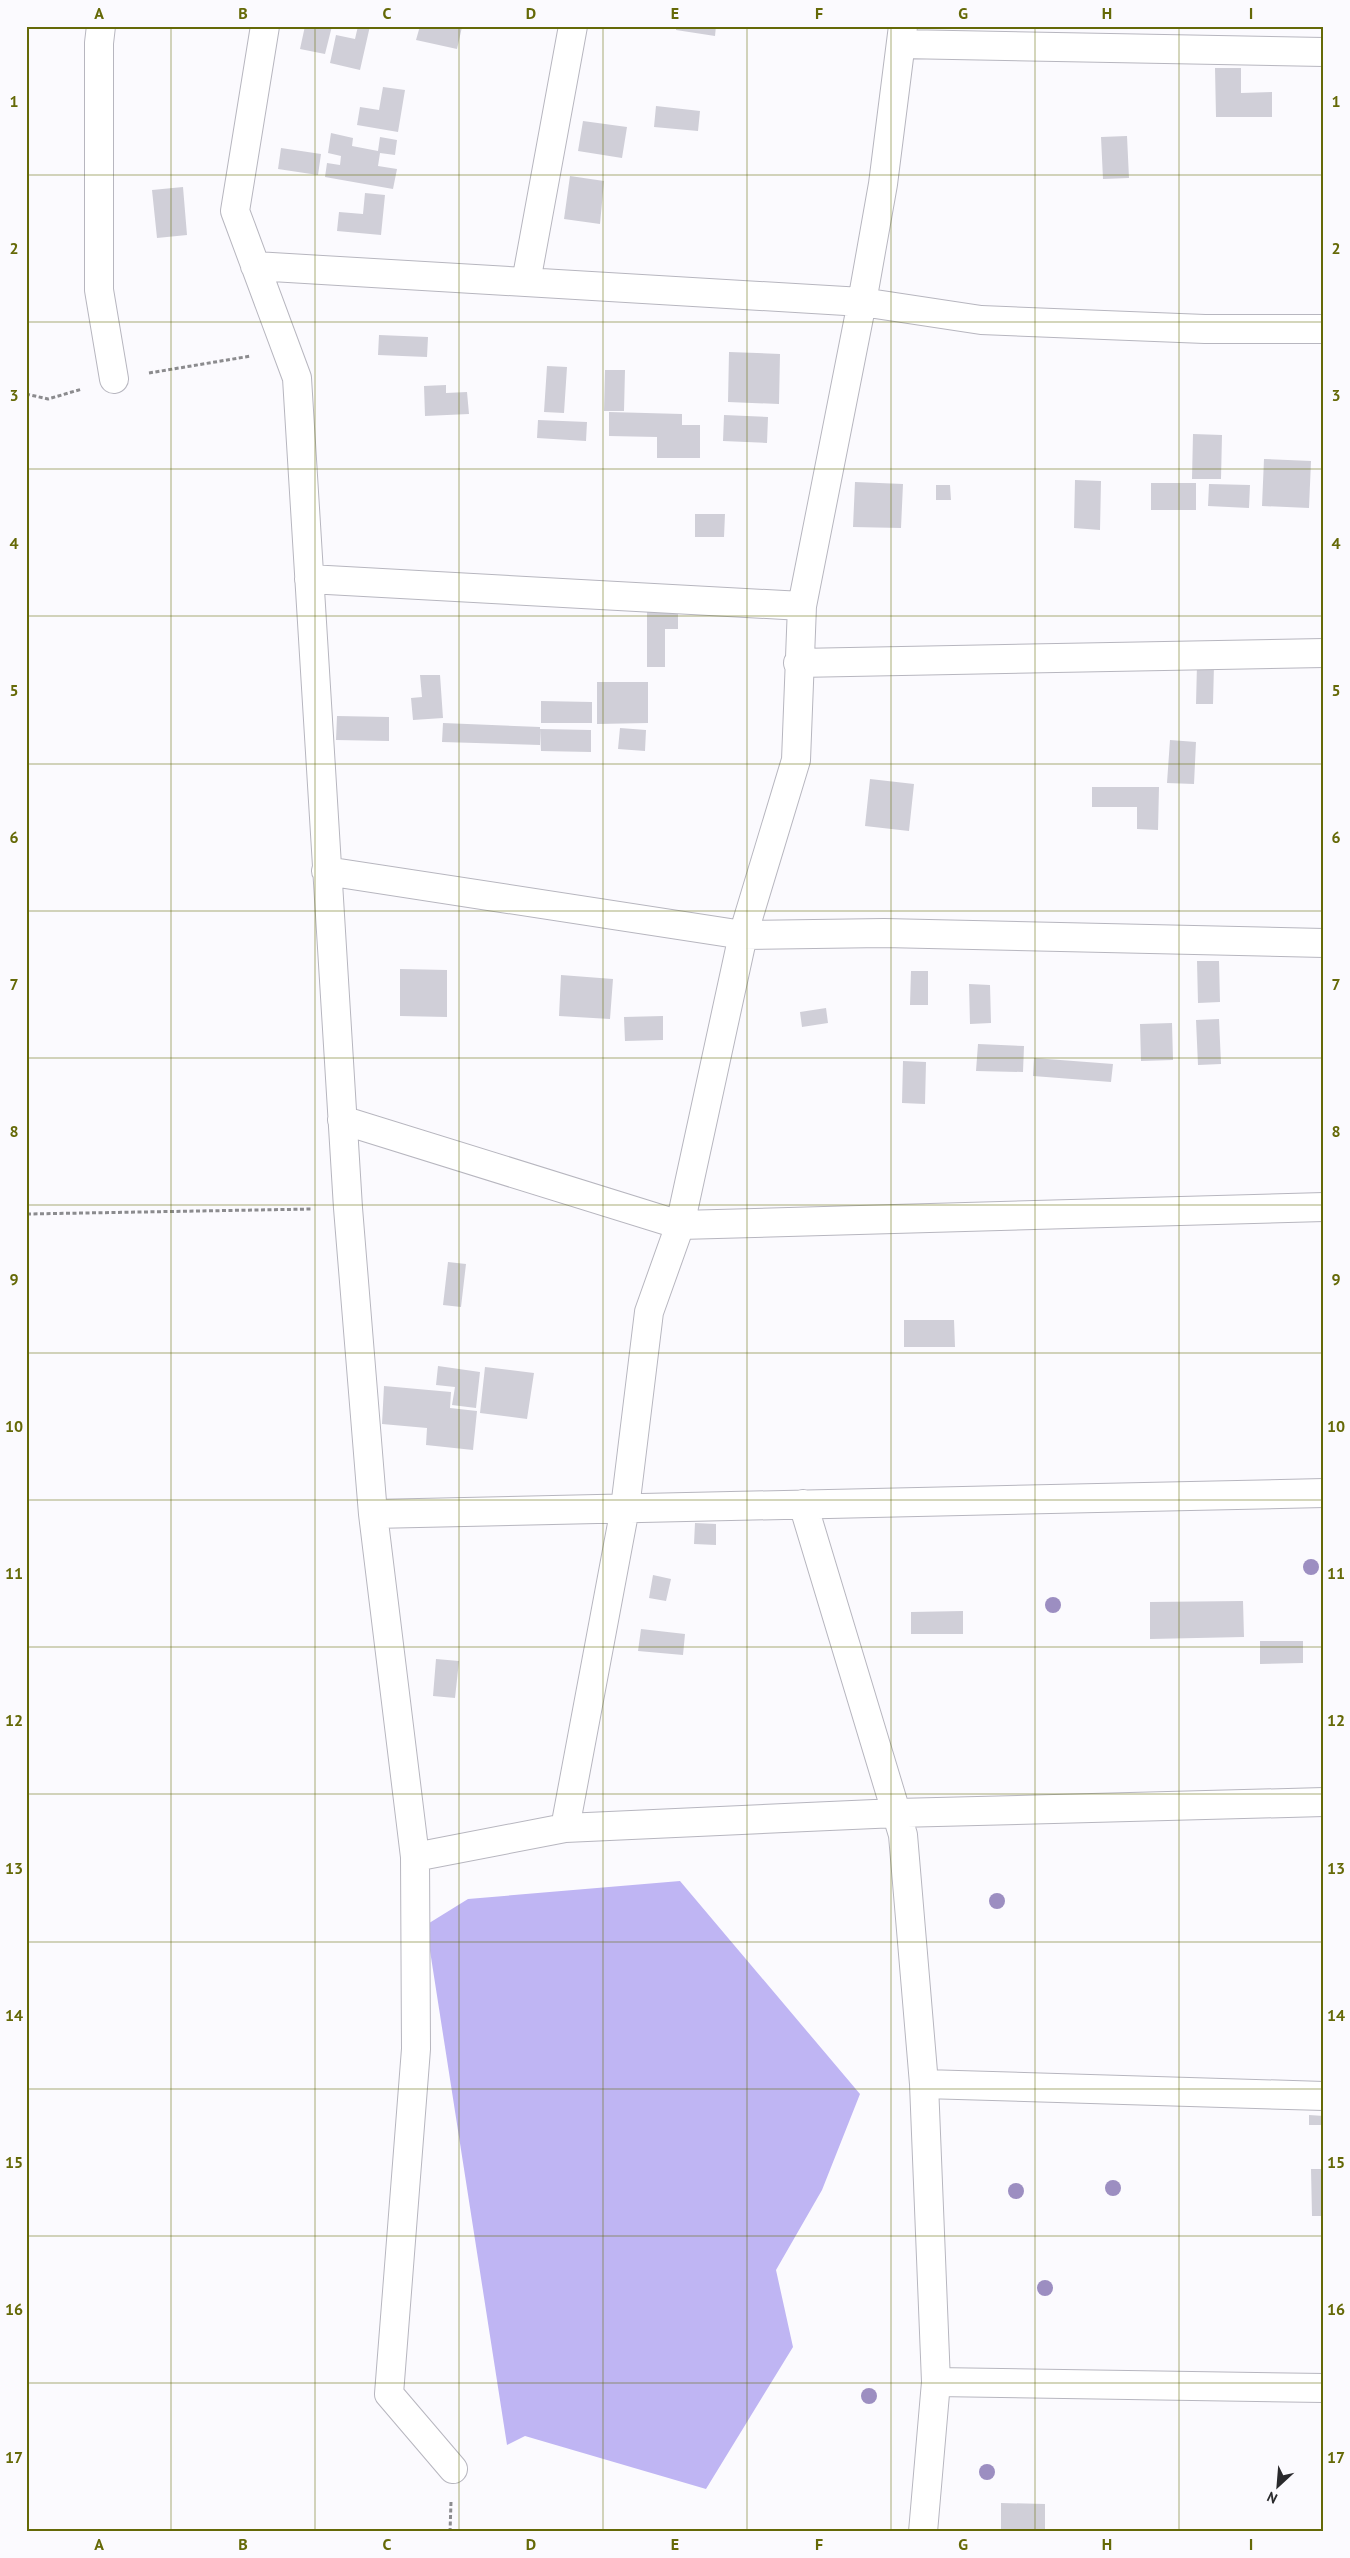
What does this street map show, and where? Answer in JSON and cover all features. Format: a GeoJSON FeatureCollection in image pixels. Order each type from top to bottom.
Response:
{"type":"FeatureCollection","features":[{"type":"Feature","properties":{"kind":"street"},"geometry":{"type":"LineString","coordinates":[[101,26],[99,43],[98,290],[114,378]]}},
{"type":"Feature","properties":{"kind":"street"},"geometry":{"type":"LineString","coordinates":[[265,26],[235,211],[297,378],[348,1208],[373,1514],[415,1857],[416,2049],[389,2394],[452,2469]]}},
{"type":"Feature","properties":{"kind":"street"},"geometry":{"type":"LineString","coordinates":[[526,282],[573,26]]}},
{"type":"Feature","properties":{"kind":"street"},"geometry":{"type":"LineString","coordinates":[[565,1828],[624,1508],[649,1312],[680,1225],[743,935],[796,760],[798,663],[802,606],[862,302],[883,184],[902,35],[1324,52]]}},
{"type":"Feature","properties":{"kind":"street"},"geometry":{"type":"LineString","coordinates":[[255,266],[862,302],[981,320],[1206,329],[1324,329]]}},
{"type":"Feature","properties":{"kind":"street"},"geometry":{"type":"LineString","coordinates":[[309,580],[802,606]]}},
{"type":"Feature","properties":{"kind":"street"},"geometry":{"type":"LineString","coordinates":[[798,663],[1324,653]]}},
{"type":"Feature","properties":{"kind":"street"},"geometry":{"type":"LineString","coordinates":[[326,871],[743,935],[884,933],[1324,943]]}},
{"type":"Feature","properties":{"kind":"street"},"geometry":{"type":"LineString","coordinates":[[342,1120],[680,1225],[1324,1207]]}},
{"type":"Feature","properties":{"kind":"street"},"geometry":{"type":"LineString","coordinates":[[373,1514],[1324,1493]]}},
{"type":"Feature","properties":{"kind":"street"},"geometry":{"type":"LineString","coordinates":[[803,1504],[903,1835],[924,2084],[936,2382],[924,2532]]}},
{"type":"Feature","properties":{"kind":"street"},"geometry":{"type":"LineString","coordinates":[[415,1857],[565,1828],[897,1813],[1324,1802]]}},
{"type":"Feature","properties":{"kind":"street"},"geometry":{"type":"LineString","coordinates":[[924,2084],[1324,2096]]}},
{"type":"Feature","properties":{"kind":"street"},"geometry":{"type":"LineString","coordinates":[[936,2382],[1324,2388]]}},
{"type":"Feature","properties":{"kind":"path"},"geometry":{"type":"LineString","coordinates":[[26,394],[48,399],[114,378],[286,350]]}},
{"type":"Feature","properties":{"kind":"path"},"geometry":{"type":"LineString","coordinates":[[27,1214],[348,1208]]}},
{"type":"Feature","properties":{"kind":"shaded area"},"geometry":{"type":"Polygon","coordinates":[[[680,1881],[860,2094],[822,2190],[776,2270],[793,2347],[706,2489],[525,2436],[507,2445],[426,1925],[468,1899],[680,1881]]]}},
{"type":"Feature","properties":{"kind":"building"},"geometry":{"type":"Polygon","coordinates":[[[305,26],[332,26],[325,54],[300,49],[305,26]]]}},
{"type":"Feature","properties":{"kind":"building"},"geometry":{"type":"Polygon","coordinates":[[[358,26],[370,26],[360,70],[330,63],[336,35],[355,39],[358,26]]]}},
{"type":"Feature","properties":{"kind":"building"},"geometry":{"type":"Polygon","coordinates":[[[420,26],[462,27],[457,49],[416,40],[420,26]]]}},
{"type":"Feature","properties":{"kind":"building"},"geometry":{"type":"Polygon","coordinates":[[[676,26],[716,26],[715,36],[676,30],[676,26]]]}},
{"type":"Feature","properties":{"kind":"building"},"geometry":{"type":"Polygon","coordinates":[[[1215,68],[1241,68],[1241,93],[1272,92],[1272,117],[1216,117],[1215,68]]]}},
{"type":"Feature","properties":{"kind":"building"},"geometry":{"type":"Polygon","coordinates":[[[383,87],[405,90],[398,132],[357,125],[360,107],[379,110],[383,87]]]}},
{"type":"Feature","properties":{"kind":"building"},"geometry":{"type":"Polygon","coordinates":[[[656,106],[700,111],[698,131],[654,127],[656,106]]]}},
{"type":"Feature","properties":{"kind":"building"},"geometry":{"type":"Polygon","coordinates":[[[583,121],[627,127],[622,158],[578,151],[583,121]]]}},
{"type":"Feature","properties":{"kind":"building"},"geometry":{"type":"Polygon","coordinates":[[[331,133],[353,138],[352,146],[378,151],[380,137],[397,140],[395,155],[380,153],[378,166],[397,169],[393,189],[325,177],[327,163],[340,165],[341,156],[328,153],[331,133]]]}},
{"type":"Feature","properties":{"kind":"building"},"geometry":{"type":"Polygon","coordinates":[[[1127,136],[1129,178],[1103,179],[1101,137],[1127,136]]]}},
{"type":"Feature","properties":{"kind":"building"},"geometry":{"type":"Polygon","coordinates":[[[281,148],[321,154],[318,175],[278,169],[281,148]]]}},
{"type":"Feature","properties":{"kind":"building"},"geometry":{"type":"Polygon","coordinates":[[[570,176],[604,181],[600,224],[564,219],[570,176]]]}},
{"type":"Feature","properties":{"kind":"building"},"geometry":{"type":"Polygon","coordinates":[[[183,187],[187,235],[157,238],[152,190],[183,187]]]}},
{"type":"Feature","properties":{"kind":"building"},"geometry":{"type":"Polygon","coordinates":[[[365,193],[385,195],[381,235],[337,231],[339,212],[363,214],[365,193]]]}},
{"type":"Feature","properties":{"kind":"building"},"geometry":{"type":"Polygon","coordinates":[[[379,335],[428,337],[427,357],[378,355],[379,335]]]}},
{"type":"Feature","properties":{"kind":"building"},"geometry":{"type":"Polygon","coordinates":[[[729,352],[780,354],[779,404],[728,402],[729,352]]]}},
{"type":"Feature","properties":{"kind":"building"},"geometry":{"type":"Polygon","coordinates":[[[547,366],[567,367],[564,413],[544,412],[547,366]]]}},
{"type":"Feature","properties":{"kind":"building"},"geometry":{"type":"Polygon","coordinates":[[[605,370],[625,370],[624,411],[604,411],[605,370]]]}},
{"type":"Feature","properties":{"kind":"building"},"geometry":{"type":"Polygon","coordinates":[[[446,385],[446,393],[467,392],[469,414],[425,416],[424,386],[446,385]]]}},
{"type":"Feature","properties":{"kind":"building"},"geometry":{"type":"Polygon","coordinates":[[[609,412],[682,414],[682,425],[700,425],[700,458],[657,458],[657,437],[609,436],[609,412]]]}},
{"type":"Feature","properties":{"kind":"building"},"geometry":{"type":"Polygon","coordinates":[[[724,415],[768,417],[767,443],[723,441],[724,415]]]}},
{"type":"Feature","properties":{"kind":"building"},"geometry":{"type":"Polygon","coordinates":[[[538,420],[587,422],[586,441],[537,438],[538,420]]]}},
{"type":"Feature","properties":{"kind":"building"},"geometry":{"type":"Polygon","coordinates":[[[1193,434],[1222,435],[1221,479],[1192,479],[1193,434]]]}},
{"type":"Feature","properties":{"kind":"building"},"geometry":{"type":"Polygon","coordinates":[[[1264,459],[1311,461],[1309,508],[1262,506],[1264,459]]]}},
{"type":"Feature","properties":{"kind":"building"},"geometry":{"type":"Polygon","coordinates":[[[1075,480],[1101,481],[1100,530],[1074,528],[1075,480]]]}},
{"type":"Feature","properties":{"kind":"building"},"geometry":{"type":"Polygon","coordinates":[[[855,482],[903,484],[901,528],[853,527],[855,482]]]}},
{"type":"Feature","properties":{"kind":"building"},"geometry":{"type":"Polygon","coordinates":[[[1151,483],[1196,483],[1196,510],[1151,510],[1151,483]]]}},
{"type":"Feature","properties":{"kind":"building"},"geometry":{"type":"Polygon","coordinates":[[[1209,484],[1250,485],[1249,508],[1208,506],[1209,484]]]}},
{"type":"Feature","properties":{"kind":"building"},"geometry":{"type":"Polygon","coordinates":[[[936,485],[950,485],[951,500],[936,500],[936,485]]]}},
{"type":"Feature","properties":{"kind":"building"},"geometry":{"type":"Polygon","coordinates":[[[695,514],[725,514],[724,537],[695,537],[695,514]]]}},
{"type":"Feature","properties":{"kind":"building"},"geometry":{"type":"Polygon","coordinates":[[[647,611],[678,611],[678,629],[665,629],[665,667],[647,667],[647,611]]]}},
{"type":"Feature","properties":{"kind":"building"},"geometry":{"type":"Polygon","coordinates":[[[1197,664],[1214,665],[1213,704],[1196,704],[1197,664]]]}},
{"type":"Feature","properties":{"kind":"building"},"geometry":{"type":"Polygon","coordinates":[[[420,675],[440,675],[443,718],[413,720],[411,698],[422,697],[420,675]]]}},
{"type":"Feature","properties":{"kind":"building"},"geometry":{"type":"Polygon","coordinates":[[[597,682],[648,682],[648,723],[597,724],[597,682]]]}},
{"type":"Feature","properties":{"kind":"building"},"geometry":{"type":"Polygon","coordinates":[[[541,701],[592,702],[592,723],[541,723],[541,701]]]}},
{"type":"Feature","properties":{"kind":"building"},"geometry":{"type":"Polygon","coordinates":[[[337,716],[389,717],[389,741],[336,740],[337,716]]]}},
{"type":"Feature","properties":{"kind":"building"},"geometry":{"type":"Polygon","coordinates":[[[443,723],[540,727],[540,745],[442,742],[443,723]]]}},
{"type":"Feature","properties":{"kind":"building"},"geometry":{"type":"Polygon","coordinates":[[[620,728],[646,730],[645,751],[618,749],[620,728]]]}},
{"type":"Feature","properties":{"kind":"building"},"geometry":{"type":"Polygon","coordinates":[[[540,729],[591,730],[591,752],[541,751],[540,729]]]}},
{"type":"Feature","properties":{"kind":"building"},"geometry":{"type":"Polygon","coordinates":[[[1170,740],[1196,742],[1194,784],[1167,783],[1170,740]]]}},
{"type":"Feature","properties":{"kind":"building"},"geometry":{"type":"Polygon","coordinates":[[[870,779],[914,784],[909,831],[865,826],[870,779]]]}},
{"type":"Feature","properties":{"kind":"building"},"geometry":{"type":"Polygon","coordinates":[[[1092,787],[1159,787],[1158,830],[1137,829],[1137,807],[1092,807],[1092,787]]]}},
{"type":"Feature","properties":{"kind":"building"},"geometry":{"type":"Polygon","coordinates":[[[1197,961],[1219,961],[1220,1002],[1198,1003],[1197,961]]]}},
{"type":"Feature","properties":{"kind":"building"},"geometry":{"type":"Polygon","coordinates":[[[400,969],[447,970],[447,1017],[400,1016],[400,969]]]}},
{"type":"Feature","properties":{"kind":"building"},"geometry":{"type":"Polygon","coordinates":[[[911,971],[928,971],[928,1005],[910,1005],[911,971]]]}},
{"type":"Feature","properties":{"kind":"building"},"geometry":{"type":"Polygon","coordinates":[[[561,975],[613,979],[610,1019],[559,1016],[561,975]]]}},
{"type":"Feature","properties":{"kind":"building"},"geometry":{"type":"Polygon","coordinates":[[[969,984],[990,985],[991,1023],[970,1024],[969,984]]]}},
{"type":"Feature","properties":{"kind":"building"},"geometry":{"type":"Polygon","coordinates":[[[826,1008],[828,1023],[802,1027],[800,1012],[826,1008]]]}},
{"type":"Feature","properties":{"kind":"building"},"geometry":{"type":"Polygon","coordinates":[[[663,1016],[663,1040],[625,1041],[624,1017],[663,1016]]]}},
{"type":"Feature","properties":{"kind":"building"},"geometry":{"type":"Polygon","coordinates":[[[1219,1019],[1221,1064],[1198,1065],[1196,1020],[1219,1019]]]}},
{"type":"Feature","properties":{"kind":"building"},"geometry":{"type":"Polygon","coordinates":[[[1172,1023],[1173,1060],[1141,1061],[1140,1024],[1172,1023]]]}},
{"type":"Feature","properties":{"kind":"building"},"geometry":{"type":"Polygon","coordinates":[[[978,1044],[1024,1046],[1023,1072],[976,1071],[978,1044]]]}},
{"type":"Feature","properties":{"kind":"building"},"geometry":{"type":"Polygon","coordinates":[[[1034,1058],[1113,1064],[1111,1082],[1033,1076],[1034,1058]]]}},
{"type":"Feature","properties":{"kind":"building"},"geometry":{"type":"Polygon","coordinates":[[[903,1061],[926,1062],[925,1104],[902,1103],[903,1061]]]}},
{"type":"Feature","properties":{"kind":"building"},"geometry":{"type":"Polygon","coordinates":[[[448,1262],[466,1264],[461,1307],[443,1305],[448,1262]]]}},
{"type":"Feature","properties":{"kind":"building"},"geometry":{"type":"Polygon","coordinates":[[[904,1320],[954,1320],[955,1347],[904,1347],[904,1320]]]}},
{"type":"Feature","properties":{"kind":"building"},"geometry":{"type":"Polygon","coordinates":[[[438,1366],[480,1372],[476,1408],[452,1405],[455,1387],[436,1385],[438,1366]]]}},
{"type":"Feature","properties":{"kind":"building"},"geometry":{"type":"Polygon","coordinates":[[[485,1367],[534,1373],[527,1419],[480,1413],[485,1367]]]}},
{"type":"Feature","properties":{"kind":"building"},"geometry":{"type":"Polygon","coordinates":[[[384,1386],[451,1392],[450,1408],[477,1411],[473,1450],[426,1445],[427,1428],[382,1424],[384,1386]]]}},
{"type":"Feature","properties":{"kind":"building"},"geometry":{"type":"Polygon","coordinates":[[[695,1523],[716,1524],[716,1545],[694,1544],[695,1523]]]}},
{"type":"Feature","properties":{"kind":"building"},"geometry":{"type":"Polygon","coordinates":[[[653,1575],[671,1579],[666,1601],[649,1598],[653,1575]]]}},
{"type":"Feature","properties":{"kind":"building"},"geometry":{"type":"Polygon","coordinates":[[[1243,1601],[1244,1637],[1150,1639],[1150,1602],[1243,1601]]]}},
{"type":"Feature","properties":{"kind":"building"},"geometry":{"type":"Polygon","coordinates":[[[963,1611],[963,1634],[911,1634],[911,1612],[963,1611]]]}},
{"type":"Feature","properties":{"kind":"building"},"geometry":{"type":"Polygon","coordinates":[[[641,1629],[685,1634],[683,1655],[638,1651],[641,1629]]]}},
{"type":"Feature","properties":{"kind":"building"},"geometry":{"type":"Polygon","coordinates":[[[1260,1641],[1303,1641],[1303,1663],[1260,1664],[1260,1641]]]}},
{"type":"Feature","properties":{"kind":"building"},"geometry":{"type":"Polygon","coordinates":[[[436,1659],[459,1661],[455,1698],[433,1696],[436,1659]]]}},
{"type":"Feature","properties":{"kind":"building"},"geometry":{"type":"Polygon","coordinates":[[[1309,2115],[1324,2116],[1324,2125],[1309,2125],[1309,2115]]]}},
{"type":"Feature","properties":{"kind":"building"},"geometry":{"type":"Polygon","coordinates":[[[1311,2169],[1324,2169],[1324,2216],[1312,2216],[1311,2169]]]}},
{"type":"Feature","properties":{"kind":"building"},"geometry":{"type":"Polygon","coordinates":[[[1001,2503],[1045,2504],[1045,2531],[1001,2530],[1001,2503]]]}}]}
